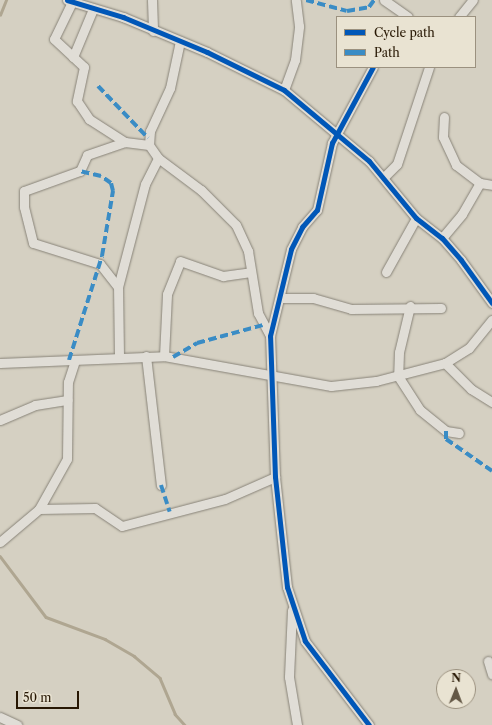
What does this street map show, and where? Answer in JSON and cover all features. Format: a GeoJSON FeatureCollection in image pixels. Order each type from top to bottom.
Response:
{"type":"FeatureCollection","features":[{"type":"Feature","properties":{"kind":"street"},"geometry":{"type":"LineString","coordinates":[[152,0],[153,31]]}},
{"type":"Feature","properties":{"kind":"street"},"geometry":{"type":"LineString","coordinates":[[284,90],[295,60],[299,26],[296,0]]}},
{"type":"Feature","properties":{"kind":"street"},"geometry":{"type":"LineString","coordinates":[[384,0],[407,16]]}},
{"type":"Feature","properties":{"kind":"street"},"geometry":{"type":"LineString","coordinates":[[460,16],[473,0]]}},
{"type":"Feature","properties":{"kind":"street"},"geometry":{"type":"LineString","coordinates":[[149,145],[125,142],[100,128],[82,111],[77,101],[84,67],[54,39],[70,1],[180,41],[284,90],[338,134],[384,177],[416,218],[442,238],[492,303]]}},
{"type":"Feature","properties":{"kind":"street"},"geometry":{"type":"LineString","coordinates":[[73,56],[93,9]]}},
{"type":"Feature","properties":{"kind":"street"},"geometry":{"type":"LineString","coordinates":[[180,41],[170,88],[150,131],[149,145],[158,158],[202,190],[236,225],[245,242],[258,313],[270,336]]}},
{"type":"Feature","properties":{"kind":"street"},"geometry":{"type":"LineString","coordinates":[[369,725],[313,653],[292,606],[284,572],[275,477],[270,374],[270,336],[291,249],[322,198],[329,153],[372,68]]}},
{"type":"Feature","properties":{"kind":"street"},"geometry":{"type":"LineString","coordinates":[[384,177],[397,164],[429,68]]}},
{"type":"Feature","properties":{"kind":"street"},"geometry":{"type":"LineString","coordinates":[[444,117],[443,137],[456,165],[480,183],[492,184]]}},
{"type":"Feature","properties":{"kind":"street"},"geometry":{"type":"LineString","coordinates":[[118,287],[100,264],[33,244],[24,191],[80,171],[86,155],[125,142]]}},
{"type":"Feature","properties":{"kind":"street"},"geometry":{"type":"LineString","coordinates":[[119,356],[118,287],[145,184],[158,158]]}},
{"type":"Feature","properties":{"kind":"street"},"geometry":{"type":"LineString","coordinates":[[442,238],[462,214],[480,183]]}},
{"type":"Feature","properties":{"kind":"street"},"geometry":{"type":"LineString","coordinates":[[386,272],[416,218]]}},
{"type":"Feature","properties":{"kind":"street"},"geometry":{"type":"LineString","coordinates":[[164,356],[167,294],[180,261],[223,276],[251,272]]}},
{"type":"Feature","properties":{"kind":"street"},"geometry":{"type":"LineString","coordinates":[[280,298],[313,298],[351,309],[410,306],[441,308]]}},
{"type":"Feature","properties":{"kind":"street"},"geometry":{"type":"LineString","coordinates":[[410,306],[399,352],[398,376],[420,410],[446,430],[459,433]]}},
{"type":"Feature","properties":{"kind":"street"},"geometry":{"type":"LineString","coordinates":[[0,363],[75,360],[119,356],[164,356],[331,386],[398,376],[445,363],[469,348],[492,320]]}},
{"type":"Feature","properties":{"kind":"street"},"geometry":{"type":"LineString","coordinates":[[146,356],[161,485]]}},
{"type":"Feature","properties":{"kind":"street"},"geometry":{"type":"LineString","coordinates":[[0,542],[39,509],[67,458],[68,400],[75,360]]}},
{"type":"Feature","properties":{"kind":"street"},"geometry":{"type":"LineString","coordinates":[[445,363],[471,389],[492,402]]}},
{"type":"Feature","properties":{"kind":"street"},"geometry":{"type":"LineString","coordinates":[[0,420],[35,406],[68,400]]}},
{"type":"Feature","properties":{"kind":"street"},"geometry":{"type":"LineString","coordinates":[[39,509],[94,508],[122,526],[225,499],[275,477]]}},
{"type":"Feature","properties":{"kind":"street"},"geometry":{"type":"LineString","coordinates":[[292,606],[289,677],[298,725]]}},
{"type":"Feature","properties":{"kind":"street"},"geometry":{"type":"LineString","coordinates":[[488,661],[492,674]]}},
{"type":"Feature","properties":{"kind":"street"},"geometry":{"type":"LineString","coordinates":[[0,717],[18,725]]}},
{"type":"Feature","properties":{"kind":"waterway"},"geometry":{"type":"LineString","coordinates":[[0,15],[6,0]]}},
{"type":"Feature","properties":{"kind":"waterway"},"geometry":{"type":"LineString","coordinates":[[0,556],[46,617],[105,639],[134,656],[160,678],[175,714],[185,725]]}},
{"type":"Feature","properties":{"kind":"marked path"},"geometry":{"type":"LineString","coordinates":[[306,0],[347,11],[369,7],[374,0]]}},
{"type":"Feature","properties":{"kind":"marked path"},"geometry":{"type":"LineString","coordinates":[[98,86],[148,138]]}},
{"type":"Feature","properties":{"kind":"marked path"},"geometry":{"type":"LineString","coordinates":[[69,360],[102,256],[113,191],[111,183],[101,176],[80,171]]}},
{"type":"Feature","properties":{"kind":"marked path"},"geometry":{"type":"LineString","coordinates":[[173,357],[197,343],[263,325]]}},
{"type":"Feature","properties":{"kind":"marked path"},"geometry":{"type":"LineString","coordinates":[[446,431],[446,439],[492,471]]}},
{"type":"Feature","properties":{"kind":"marked path"},"geometry":{"type":"LineString","coordinates":[[161,485],[170,512]]}},
{"type":"Feature","properties":{"kind":"cycle path"},"geometry":{"type":"LineString","coordinates":[[67,0],[123,17],[207,52],[284,90],[369,161],[416,218],[442,238],[461,260],[492,303]]}},
{"type":"Feature","properties":{"kind":"cycle path"},"geometry":{"type":"LineString","coordinates":[[369,725],[305,641],[287,587],[275,477],[270,336],[291,249],[302,227],[317,210],[332,143],[372,68]]}}]}
